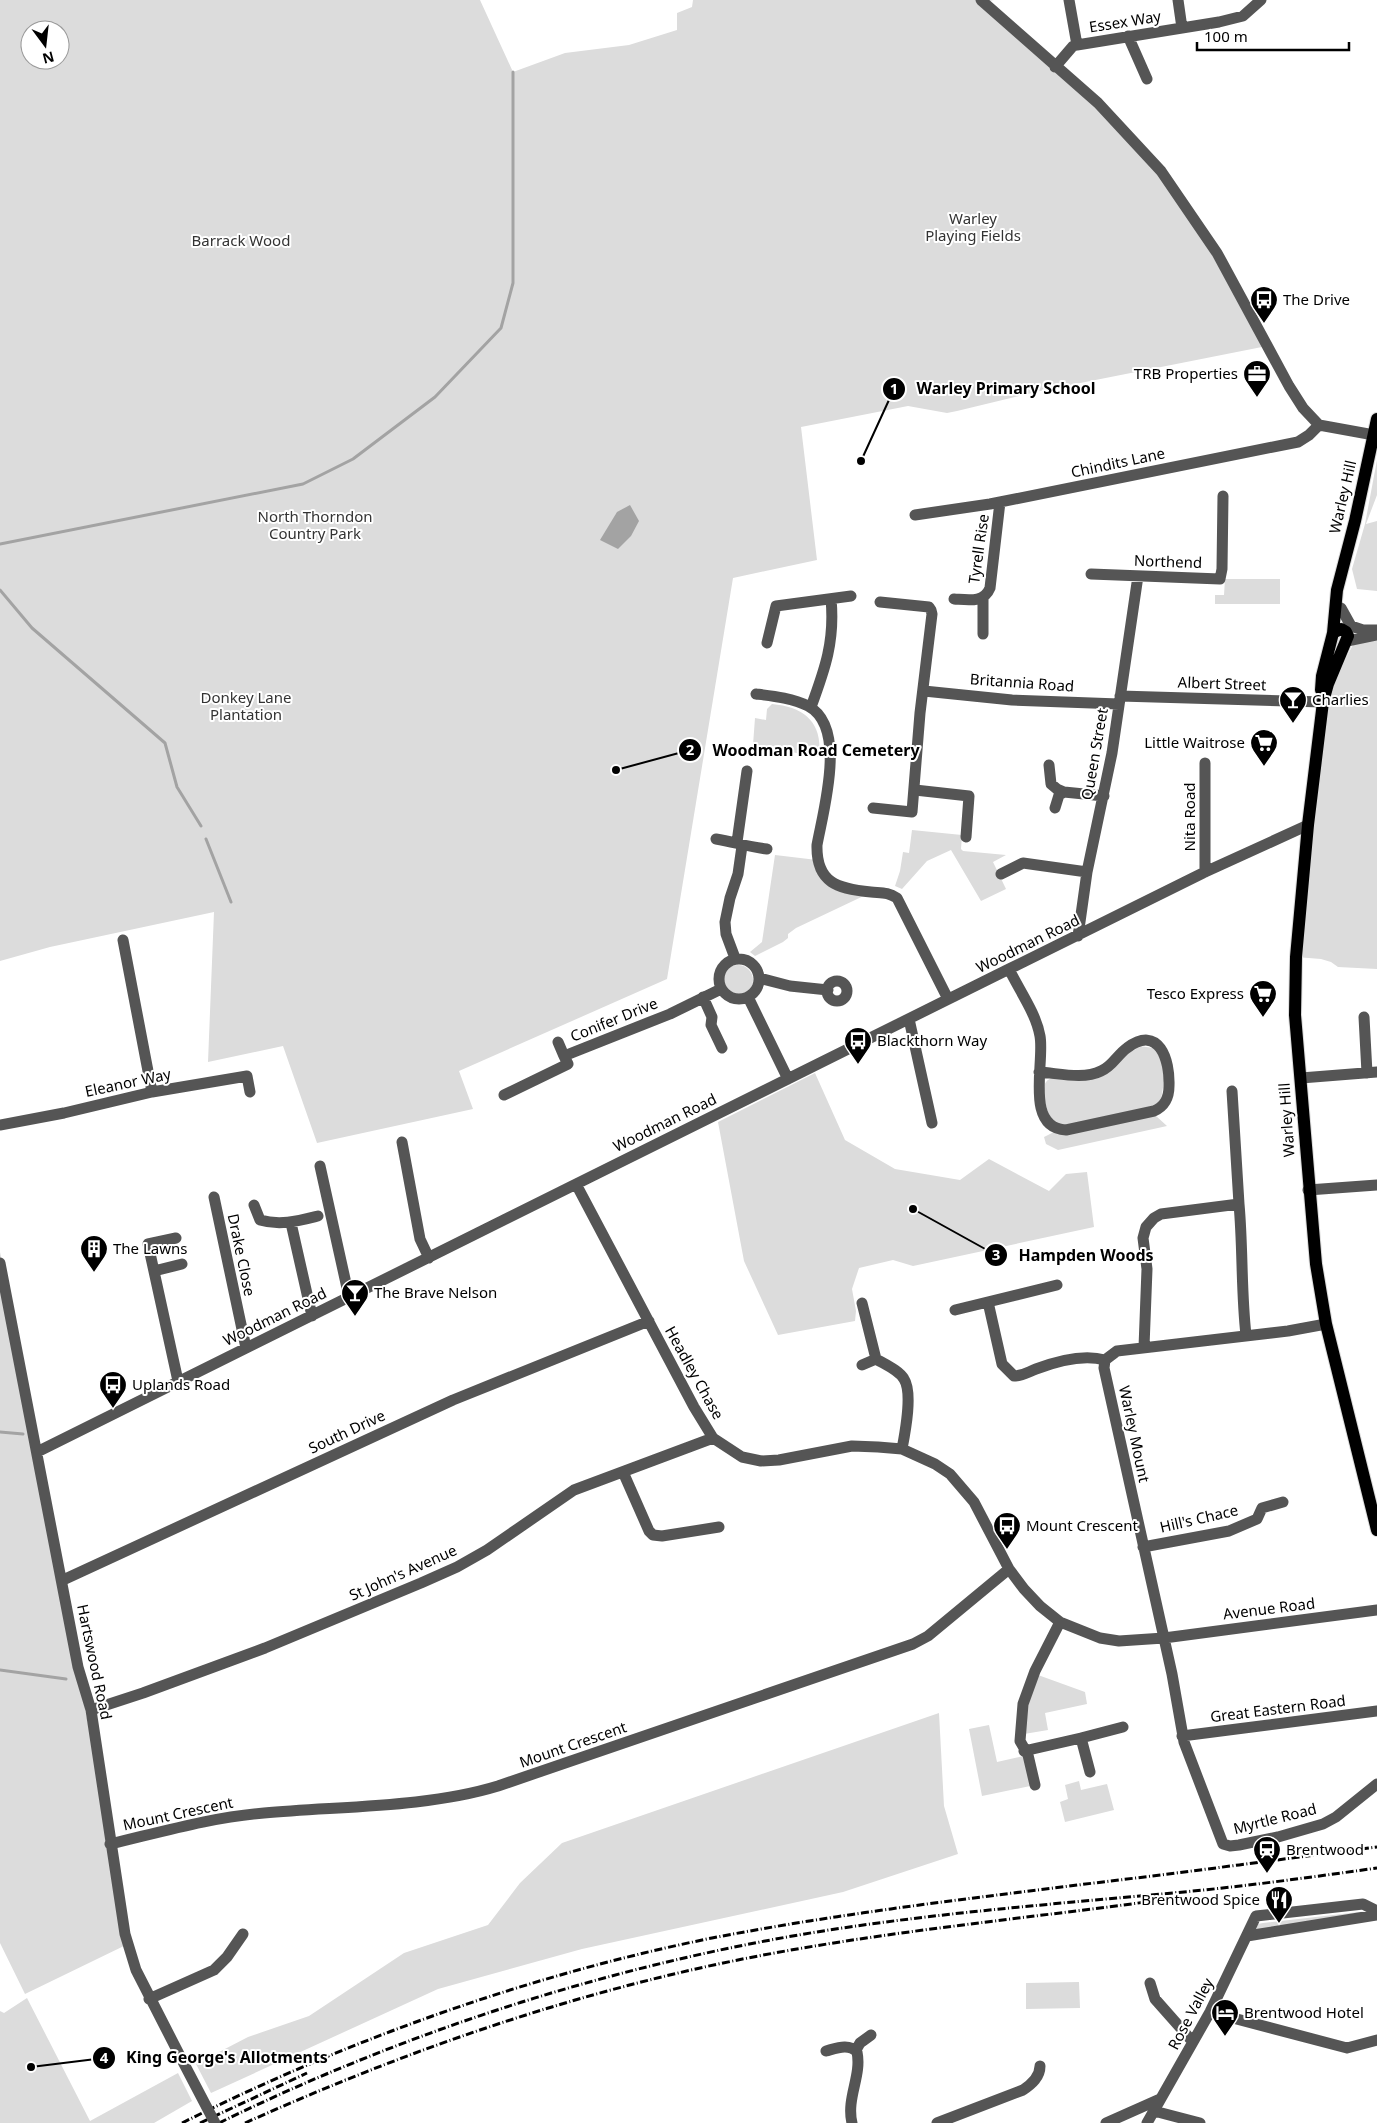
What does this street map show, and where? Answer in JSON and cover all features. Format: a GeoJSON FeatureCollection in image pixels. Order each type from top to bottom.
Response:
{"type":"FeatureCollection","features":[{"type":"Feature","properties":{"kind":"main road","name":"Warley Hill"},"geometry":{"type":"LineString","coordinates":[[1341,636],[1337,590],[1377,419]]}},
{"type":"Feature","properties":{"kind":"main road","name":"Warley Hill"},"geometry":{"type":"LineString","coordinates":[[1340,582],[1341,636],[1321,686],[1323,702],[1308,825],[1296,957],[1294,1004],[1308,1190],[1316,1264],[1326,1324],[1377,1530]]}},
{"type":"Feature","properties":{"kind":"street"},"geometry":{"type":"LineString","coordinates":[[981,0],[1098,103],[1161,171],[1217,253],[1289,386],[1303,408],[1319,425],[1374,435]]}},
{"type":"Feature","properties":{"kind":"street"},"geometry":{"type":"LineString","coordinates":[[1069,0],[1077,45]]}},
{"type":"Feature","properties":{"kind":"street"},"geometry":{"type":"LineString","coordinates":[[1178,0],[1182,28]]}},
{"type":"Feature","properties":{"kind":"street","name":"Essex Way"},"geometry":{"type":"LineString","coordinates":[[1055,67],[1073,46],[1243,16],[1261,0]]}},
{"type":"Feature","properties":{"kind":"street"},"geometry":{"type":"LineString","coordinates":[[1128,36],[1147,79]]}},
{"type":"Feature","properties":{"kind":"street","name":"Chindits Lane"},"geometry":{"type":"LineString","coordinates":[[916,516],[1000,502],[1298,442],[1319,425]]}},
{"type":"Feature","properties":{"kind":"street","name":"Northend"},"geometry":{"type":"LineString","coordinates":[[1091,574],[1220,579],[1222,569],[1223,496]]}},
{"type":"Feature","properties":{"kind":"street","name":"Tyrell Rise"},"geometry":{"type":"LineString","coordinates":[[954,599],[983,599],[988,595],[1000,502]]}},
{"type":"Feature","properties":{"kind":"street","name":"Queen Street"},"geometry":{"type":"LineString","coordinates":[[1078,936],[1087,872],[1104,796],[1120,700],[1138,576]]}},
{"type":"Feature","properties":{"kind":"street"},"geometry":{"type":"LineString","coordinates":[[767,643],[776,606],[851,596]]}},
{"type":"Feature","properties":{"kind":"street"},"geometry":{"type":"LineString","coordinates":[[810,707],[826,666],[833,618],[832,599]]}},
{"type":"Feature","properties":{"kind":"street"},"geometry":{"type":"LineString","coordinates":[[983,599],[983,634]]}},
{"type":"Feature","properties":{"kind":"street"},"geometry":{"type":"LineString","coordinates":[[873,808],[912,812],[931,634],[931,610],[928,608],[880,602]]}},
{"type":"Feature","properties":{"kind":"street"},"geometry":{"type":"LineString","coordinates":[[1341,608],[1351,626],[1364,630]]}},
{"type":"Feature","properties":{"kind":"street"},"geometry":{"type":"LineString","coordinates":[[1341,636],[1364,630],[1377,630]]}},
{"type":"Feature","properties":{"kind":"street"},"geometry":{"type":"LineString","coordinates":[[1341,636],[1377,635]]}},
{"type":"Feature","properties":{"kind":"street","name":"Britannia Road"},"geometry":{"type":"LineString","coordinates":[[924,691],[1012,700],[1120,700]]}},
{"type":"Feature","properties":{"kind":"street"},"geometry":{"type":"LineString","coordinates":[[756,694],[784,698],[810,707],[821,718],[827,731],[831,757],[817,845],[819,867],[828,880],[838,886],[890,893],[897,898],[948,999]]}},
{"type":"Feature","properties":{"kind":"street","name":"Albert Street"},"geometry":{"type":"LineString","coordinates":[[1120,700],[1323,702]]}},
{"type":"Feature","properties":{"kind":"street","name":"Nita Road"},"geometry":{"type":"LineString","coordinates":[[1205,763],[1205,872]]}},
{"type":"Feature","properties":{"kind":"street"},"geometry":{"type":"LineString","coordinates":[[1049,766],[1051,784],[1057,790],[1104,796]]}},
{"type":"Feature","properties":{"kind":"street"},"geometry":{"type":"LineString","coordinates":[[735,958],[726,934],[725,922],[738,874],[739,844],[748,771]]}},
{"type":"Feature","properties":{"kind":"street"},"geometry":{"type":"LineString","coordinates":[[914,790],[969,796],[966,837]]}},
{"type":"Feature","properties":{"kind":"street"},"geometry":{"type":"LineString","coordinates":[[1055,808],[1059,795],[1064,792]]}},
{"type":"Feature","properties":{"kind":"street","name":"Woodman Road"},"geometry":{"type":"LineString","coordinates":[[37,1452],[1205,872],[1308,825]]}},
{"type":"Feature","properties":{"kind":"street"},"geometry":{"type":"LineString","coordinates":[[716,840],[767,849]]}},
{"type":"Feature","properties":{"kind":"street"},"geometry":{"type":"LineString","coordinates":[[1001,874],[1023,863],[1087,872]]}},
{"type":"Feature","properties":{"kind":"street"},"geometry":{"type":"LineString","coordinates":[[123,940],[152,1092]]}},
{"type":"Feature","properties":{"kind":"street"},"geometry":{"type":"LineString","coordinates":[[735,958],[750,961],[756,968],[759,978],[758,986],[748,997],[736,999],[725,994],[721,988],[718,978],[721,970],[725,964],[735,958]]}},
{"type":"Feature","properties":{"kind":"street"},"geometry":{"type":"LineString","coordinates":[[1009,969],[1040,1035],[1039,1072],[1039,1090],[1042,1112],[1049,1124],[1059,1130],[1066,1130],[1154,1111],[1166,1102],[1169,1088],[1165,1055],[1159,1045],[1148,1042],[1130,1046],[1108,1068],[1092,1074],[1039,1072]]}},
{"type":"Feature","properties":{"kind":"street"},"geometry":{"type":"LineString","coordinates":[[759,978],[790,986],[828,990]]}},
{"type":"Feature","properties":{"kind":"street","name":"Conifer Drive"},"geometry":{"type":"LineString","coordinates":[[504,1095],[721,988]]}},
{"type":"Feature","properties":{"kind":"street"},"geometry":{"type":"LineString","coordinates":[[703,997],[712,1017],[711,1026],[722,1048]]}},
{"type":"Feature","properties":{"kind":"street"},"geometry":{"type":"LineString","coordinates":[[748,997],[788,1079]]}},
{"type":"Feature","properties":{"kind":"street"},"geometry":{"type":"LineString","coordinates":[[1301,1078],[1372,1072],[1364,1017]]}},
{"type":"Feature","properties":{"kind":"street"},"geometry":{"type":"LineString","coordinates":[[909,1019],[932,1123]]}},
{"type":"Feature","properties":{"kind":"street"},"geometry":{"type":"LineString","coordinates":[[558,1042],[568,1064]]}},
{"type":"Feature","properties":{"kind":"street","name":"Eleanor Way"},"geometry":{"type":"LineString","coordinates":[[0,1125],[64,1113],[152,1092],[247,1076],[250,1092]]}},
{"type":"Feature","properties":{"kind":"street"},"geometry":{"type":"LineString","coordinates":[[1232,1091],[1246,1335]]}},
{"type":"Feature","properties":{"kind":"street"},"geometry":{"type":"LineString","coordinates":[[402,1142],[420,1239],[429,1258]]}},
{"type":"Feature","properties":{"kind":"street"},"geometry":{"type":"LineString","coordinates":[[320,1166],[348,1297]]}},
{"type":"Feature","properties":{"kind":"street","name":"Headley Chase"},"geometry":{"type":"LineString","coordinates":[[576,1184],[694,1407],[714,1438],[742,1457],[761,1461],[780,1460],[852,1446],[902,1449],[935,1464],[950,1474],[963,1488],[974,1502],[1009,1569],[1040,1606],[1060,1622],[1100,1638],[1119,1640],[1164,1638]]}},
{"type":"Feature","properties":{"kind":"street"},"geometry":{"type":"LineString","coordinates":[[1308,1190],[1377,1185]]}},
{"type":"Feature","properties":{"kind":"street","name":"Drake Close"},"geometry":{"type":"LineString","coordinates":[[214,1197],[246,1348]]}},
{"type":"Feature","properties":{"kind":"street"},"geometry":{"type":"LineString","coordinates":[[1144,1347],[1147,1269],[1140,1225],[1169,1212],[1239,1204]]}},
{"type":"Feature","properties":{"kind":"street"},"geometry":{"type":"LineString","coordinates":[[254,1205],[260,1220],[276,1223],[290,1223],[318,1216]]}},
{"type":"Feature","properties":{"kind":"street"},"geometry":{"type":"LineString","coordinates":[[290,1223],[312,1316]]}},
{"type":"Feature","properties":{"kind":"street"},"geometry":{"type":"LineString","coordinates":[[176,1238],[148,1244],[178,1381]]}},
{"type":"Feature","properties":{"kind":"street","name":"Hartswood Road"},"geometry":{"type":"LineString","coordinates":[[0,1263],[63,1580],[78,1667],[91,1710],[125,1934],[136,1970],[149,1999],[215,2123]]}},
{"type":"Feature","properties":{"kind":"street"},"geometry":{"type":"LineString","coordinates":[[154,1271],[182,1264]]}},
{"type":"Feature","properties":{"kind":"street"},"geometry":{"type":"LineString","coordinates":[[955,1310],[1057,1285]]}},
{"type":"Feature","properties":{"kind":"street"},"geometry":{"type":"LineString","coordinates":[[988,1302],[1002,1364],[1014,1376],[1022,1376],[1035,1369],[1075,1359],[1093,1358],[1105,1360],[1117,1351],[1326,1324]]}},
{"type":"Feature","properties":{"kind":"street"},"geometry":{"type":"LineString","coordinates":[[862,1303],[876,1359],[905,1380],[908,1392],[906,1433],[902,1449]]}},
{"type":"Feature","properties":{"kind":"street","name":"South Drive"},"geometry":{"type":"LineString","coordinates":[[63,1580],[454,1400],[649,1321]]}},
{"type":"Feature","properties":{"kind":"street"},"geometry":{"type":"LineString","coordinates":[[862,1365],[876,1359]]}},
{"type":"Feature","properties":{"kind":"street","name":"Warley Mount"},"geometry":{"type":"LineString","coordinates":[[1105,1360],[1104,1368],[1164,1638],[1182,1736]]}},
{"type":"Feature","properties":{"kind":"street","name":"St John's Avenue"},"geometry":{"type":"LineString","coordinates":[[91,1710],[256,1652],[421,1583],[457,1567],[487,1550],[574,1490],[714,1438]]}},
{"type":"Feature","properties":{"kind":"street"},"geometry":{"type":"LineString","coordinates":[[623,1472],[649,1531],[653,1535],[662,1536],[712,1525]]}},
{"type":"Feature","properties":{"kind":"street","name":"Hill's Chace"},"geometry":{"type":"LineString","coordinates":[[1143,1547],[1229,1530],[1257,1519],[1262,1508],[1283,1502]]}},
{"type":"Feature","properties":{"kind":"street","name":"Mount Crescent"},"geometry":{"type":"LineString","coordinates":[[110,1844],[239,1815],[388,1804],[472,1794],[913,1644],[928,1636],[1009,1569]]}},
{"type":"Feature","properties":{"kind":"street","name":"Avenue Road"},"geometry":{"type":"LineString","coordinates":[[1164,1638],[1377,1610]]}},
{"type":"Feature","properties":{"kind":"street"},"geometry":{"type":"LineString","coordinates":[[1035,1785],[1028,1755],[1024,1751],[1020,1737],[1023,1704],[1035,1671],[1060,1622]]}},
{"type":"Feature","properties":{"kind":"street","name":"Great Eastern Road"},"geometry":{"type":"LineString","coordinates":[[1182,1736],[1377,1711]]}},
{"type":"Feature","properties":{"kind":"street"},"geometry":{"type":"LineString","coordinates":[[1024,1751],[1123,1727]]}},
{"type":"Feature","properties":{"kind":"street","name":"Myrtle Road"},"geometry":{"type":"LineString","coordinates":[[1182,1736],[1223,1844],[1230,1846],[1313,1828],[1336,1817],[1377,1784]]}},
{"type":"Feature","properties":{"kind":"street"},"geometry":{"type":"LineString","coordinates":[[1081,1738],[1090,1772]]}},
{"type":"Feature","properties":{"kind":"street","name":"Rose Valley"},"geometry":{"type":"LineString","coordinates":[[1147,2123],[1210,2012],[1256,1916],[1363,1904],[1377,1911]]}},
{"type":"Feature","properties":{"kind":"street"},"geometry":{"type":"LineString","coordinates":[[1247,1936],[1377,1915]]}},
{"type":"Feature","properties":{"kind":"street"},"geometry":{"type":"LineString","coordinates":[[149,1999],[214,1970],[228,1957],[243,1934]]}},
{"type":"Feature","properties":{"kind":"street"},"geometry":{"type":"LineString","coordinates":[[1150,1983],[1155,1999],[1194,2042]]}},
{"type":"Feature","properties":{"kind":"street"},"geometry":{"type":"LineString","coordinates":[[1210,2012],[1347,2048],[1377,2040]]}},
{"type":"Feature","properties":{"kind":"street"},"geometry":{"type":"LineString","coordinates":[[852,2123],[850,2103],[858,2066],[856,2050],[860,2043],[871,2035]]}},
{"type":"Feature","properties":{"kind":"street"},"geometry":{"type":"LineString","coordinates":[[826,2051],[838,2047],[856,2050]]}},
{"type":"Feature","properties":{"kind":"street"},"geometry":{"type":"LineString","coordinates":[[937,2123],[1023,2090],[1035,2080],[1040,2066]]}},
{"type":"Feature","properties":{"kind":"street"},"geometry":{"type":"LineString","coordinates":[[1106,2123],[1160,2099]]}},
{"type":"Feature","properties":{"kind":"street"},"geometry":{"type":"LineString","coordinates":[[1154,2111],[1200,2123]]}},
{"type":"Feature","properties":{"kind":"green space","name":"North Thorndon Country Park"},"geometry":{"type":"Polygon","coordinates":[[[0,0],[480,0],[513,72],[565,53],[629,45],[677,30],[677,13],[692,7],[693,0],[994,0],[984,2],[1055,67],[1161,171],[1267,346],[1040,391],[947,413],[908,406],[801,427],[817,560],[733,578],[667,979],[459,1071],[473,1109],[317,1143],[283,1046],[208,1062],[214,912],[50,947],[0,961],[0,0]]]}},
{"type":"Feature","properties":{"kind":"green space"},"geometry":{"type":"Polygon","coordinates":[[[1377,460],[1377,495],[1366,524],[1377,521],[1377,591],[1357,589],[1352,569],[1365,524],[1377,460]]]}},
{"type":"Feature","properties":{"kind":"green space"},"geometry":{"type":"Polygon","coordinates":[[[1225,579],[1280,579],[1280,604],[1215,604],[1215,595],[1224,595],[1225,579]]]}},
{"type":"Feature","properties":{"kind":"green space"},"geometry":{"type":"Polygon","coordinates":[[[1377,635],[1377,969],[1338,967],[1331,962],[1321,959],[1296,957],[1323,702],[1356,639],[1377,635]]]}},
{"type":"Feature","properties":{"kind":"green space"},"geometry":{"type":"Polygon","coordinates":[[[772,704],[794,709],[809,719],[815,726],[818,735],[819,757],[753,745],[755,718],[766,720],[767,709],[772,704]]]}},
{"type":"Feature","properties":{"kind":"green space"},"geometry":{"type":"Polygon","coordinates":[[[912,830],[962,835],[961,849],[963,851],[1006,855],[993,862],[1006,889],[981,901],[951,850],[927,861],[902,889],[895,886],[903,852],[909,853],[912,830]]]}},
{"type":"Feature","properties":{"kind":"green space"},"geometry":{"type":"Polygon","coordinates":[[[775,855],[817,860],[828,880],[872,892],[796,928],[788,934],[788,938],[783,942],[755,956],[750,952],[762,942],[775,855]]]}},
{"type":"Feature","properties":{"kind":"green space"},"geometry":{"type":"Polygon","coordinates":[[[738,965],[749,969],[753,980],[749,991],[738,995],[727,991],[723,980],[727,969],[738,965]]]}},
{"type":"Feature","properties":{"kind":"green space"},"geometry":{"type":"Polygon","coordinates":[[[1140,1046],[1153,1048],[1161,1058],[1164,1081],[1161,1100],[1153,1106],[1067,1126],[1052,1120],[1044,1095],[1045,1083],[1049,1079],[1083,1080],[1140,1046]]]}},
{"type":"Feature","properties":{"kind":"green space"},"geometry":{"type":"Polygon","coordinates":[[[815,1073],[845,1140],[895,1169],[960,1180],[989,1159],[1049,1191],[1066,1174],[1087,1172],[1094,1227],[913,1266],[893,1260],[859,1268],[852,1289],[856,1311],[855,1321],[778,1335],[744,1261],[718,1122],[815,1073]]]}},
{"type":"Feature","properties":{"kind":"green space"},"geometry":{"type":"Polygon","coordinates":[[[1155,1115],[1167,1126],[1058,1150],[1046,1144],[1044,1137],[1054,1132],[1155,1115]]]}},
{"type":"Feature","properties":{"kind":"green space"},"geometry":{"type":"Polygon","coordinates":[[[0,1252],[16,1328],[128,1944],[25,1994],[0,1943],[0,1252]]]}},
{"type":"Feature","properties":{"kind":"green space"},"geometry":{"type":"Polygon","coordinates":[[[1038,1675],[1085,1692],[1087,1704],[1045,1713],[1048,1730],[1024,1734],[1028,1704],[1038,1675]]]}},
{"type":"Feature","properties":{"kind":"green space"},"geometry":{"type":"Polygon","coordinates":[[[939,1713],[944,1806],[958,1854],[843,1892],[582,1949],[438,1989],[211,2093],[196,2064],[248,2037],[309,2016],[404,1953],[488,1925],[520,1883],[562,1843],[939,1713]]]}},
{"type":"Feature","properties":{"kind":"green space"},"geometry":{"type":"Polygon","coordinates":[[[989,1725],[997,1762],[1028,1755],[1035,1785],[982,1796],[969,1729],[989,1725]]]}},
{"type":"Feature","properties":{"kind":"green space"},"geometry":{"type":"Polygon","coordinates":[[[1079,1781],[1081,1790],[1107,1784],[1114,1810],[1065,1822],[1060,1802],[1068,1799],[1065,1785],[1079,1781]]]}},
{"type":"Feature","properties":{"kind":"green space"},"geometry":{"type":"Polygon","coordinates":[[[1368,1911],[1254,1931],[1258,1924],[1263,1923],[1368,1911]]]}},
{"type":"Feature","properties":{"kind":"green space"},"geometry":{"type":"Polygon","coordinates":[[[1079,1982],[1080,2008],[1026,2009],[1026,1983],[1079,1982]]]}},
{"type":"Feature","properties":{"kind":"green space"},"geometry":{"type":"Polygon","coordinates":[[[27,1998],[90,2121],[178,2073],[192,2101],[154,2123],[0,2123],[0,2011],[4,2013],[27,1998]]]}},
{"type":"Feature","properties":{"kind":"shaded area"},"geometry":{"type":"Polygon","coordinates":[[[630,505],[639,521],[631,536],[618,549],[600,540],[617,512],[630,505]]]}},
{"type":"Feature","properties":{"kind":"waterway"},"geometry":{"type":"LineString","coordinates":[[0,544],[303,484],[353,459],[435,397],[501,328],[513,283],[513,72]]}},
{"type":"Feature","properties":{"kind":"waterway"},"geometry":{"type":"LineString","coordinates":[[0,590],[32,628],[165,743],[177,787],[201,826]]}},
{"type":"Feature","properties":{"kind":"waterway"},"geometry":{"type":"LineString","coordinates":[[206,839],[231,902]]}},
{"type":"Feature","properties":{"kind":"waterway"},"geometry":{"type":"LineString","coordinates":[[0,1432],[23,1434]]}},
{"type":"Feature","properties":{"kind":"waterway"},"geometry":{"type":"LineString","coordinates":[[0,1670],[66,1679]]}},
{"type":"Feature","properties":{"kind":"railway"},"geometry":{"type":"LineString","coordinates":[[182,2123],[309,2064],[373,2038],[505,1992],[639,1954],[755,1930],[852,1915],[1377,1847]]}},
{"type":"Feature","properties":{"kind":"railway"},"geometry":{"type":"LineString","coordinates":[[219,2123],[292,2089],[441,2029],[594,1981],[672,1961],[750,1944],[876,1923],[1016,1907],[1226,1888],[1377,1868]]}},
{"type":"Feature","properties":{"kind":"railway"},"geometry":{"type":"LineString","coordinates":[[245,2123],[349,2078],[456,2038],[564,2003],[674,1974],[732,1961],[850,1940],[1146,1902]]}},
{"type":"Feature","properties":{"kind":"railway"},"geometry":{"type":"LineString","coordinates":[[200,2123],[307,2073]]}},
{"type":"Feature","properties":{"kind":"place","name":"The Drive"},"geometry":{"type":"Point","coordinates":[1264,324]}},
{"type":"Feature","properties":{"kind":"place","name":"TRB Properties"},"geometry":{"type":"Point","coordinates":[1257,398]}},
{"type":"Feature","properties":{"kind":"place","name":"Warley Primary School"},"geometry":{"type":"Point","coordinates":[861,461]}},
{"type":"Feature","properties":{"kind":"place","name":"Charlies"},"geometry":{"type":"Point","coordinates":[1293,724]}},
{"type":"Feature","properties":{"kind":"place","name":"Little Waitrose"},"geometry":{"type":"Point","coordinates":[1264,767]}},
{"type":"Feature","properties":{"kind":"place","name":"Woodman Road Cemetery"},"geometry":{"type":"Point","coordinates":[616,770]}},
{"type":"Feature","properties":{"kind":"place","name":"Tesco Express"},"geometry":{"type":"Point","coordinates":[1263,1018]}},
{"type":"Feature","properties":{"kind":"place","name":"Blackthorn Way"},"geometry":{"type":"Point","coordinates":[858,1065]}},
{"type":"Feature","properties":{"kind":"place","name":"Hampden Woods"},"geometry":{"type":"Point","coordinates":[913,1209]}},
{"type":"Feature","properties":{"kind":"place","name":"The Lawns"},"geometry":{"type":"Point","coordinates":[94,1273]}},
{"type":"Feature","properties":{"kind":"place","name":"The Brave Nelson"},"geometry":{"type":"Point","coordinates":[355,1317]}},
{"type":"Feature","properties":{"kind":"place","name":"Uplands Road"},"geometry":{"type":"Point","coordinates":[113,1409]}},
{"type":"Feature","properties":{"kind":"place","name":"Mount Crescent"},"geometry":{"type":"Point","coordinates":[1007,1550]}},
{"type":"Feature","properties":{"kind":"place","name":"Brentwood"},"geometry":{"type":"Point","coordinates":[1267,1874]}},
{"type":"Feature","properties":{"kind":"place","name":"Brentwood Spice"},"geometry":{"type":"Point","coordinates":[1279,1924]}},
{"type":"Feature","properties":{"kind":"place","name":"Brentwood Hotel"},"geometry":{"type":"Point","coordinates":[1225,2037]}},
{"type":"Feature","properties":{"kind":"place","name":"King George's Allotments"},"geometry":{"type":"Point","coordinates":[31,2067]}},
{"type":"Feature","properties":{"kind":"park label","name":"Warley Playing Fields"},"geometry":{"type":"Point","coordinates":[973,228]}},
{"type":"Feature","properties":{"kind":"park label","name":"Barrack Wood"},"geometry":{"type":"Point","coordinates":[241,241]}},
{"type":"Feature","properties":{"kind":"park label","name":"Donkey Lane Plantation"},"geometry":{"type":"Point","coordinates":[246,706]}}]}
